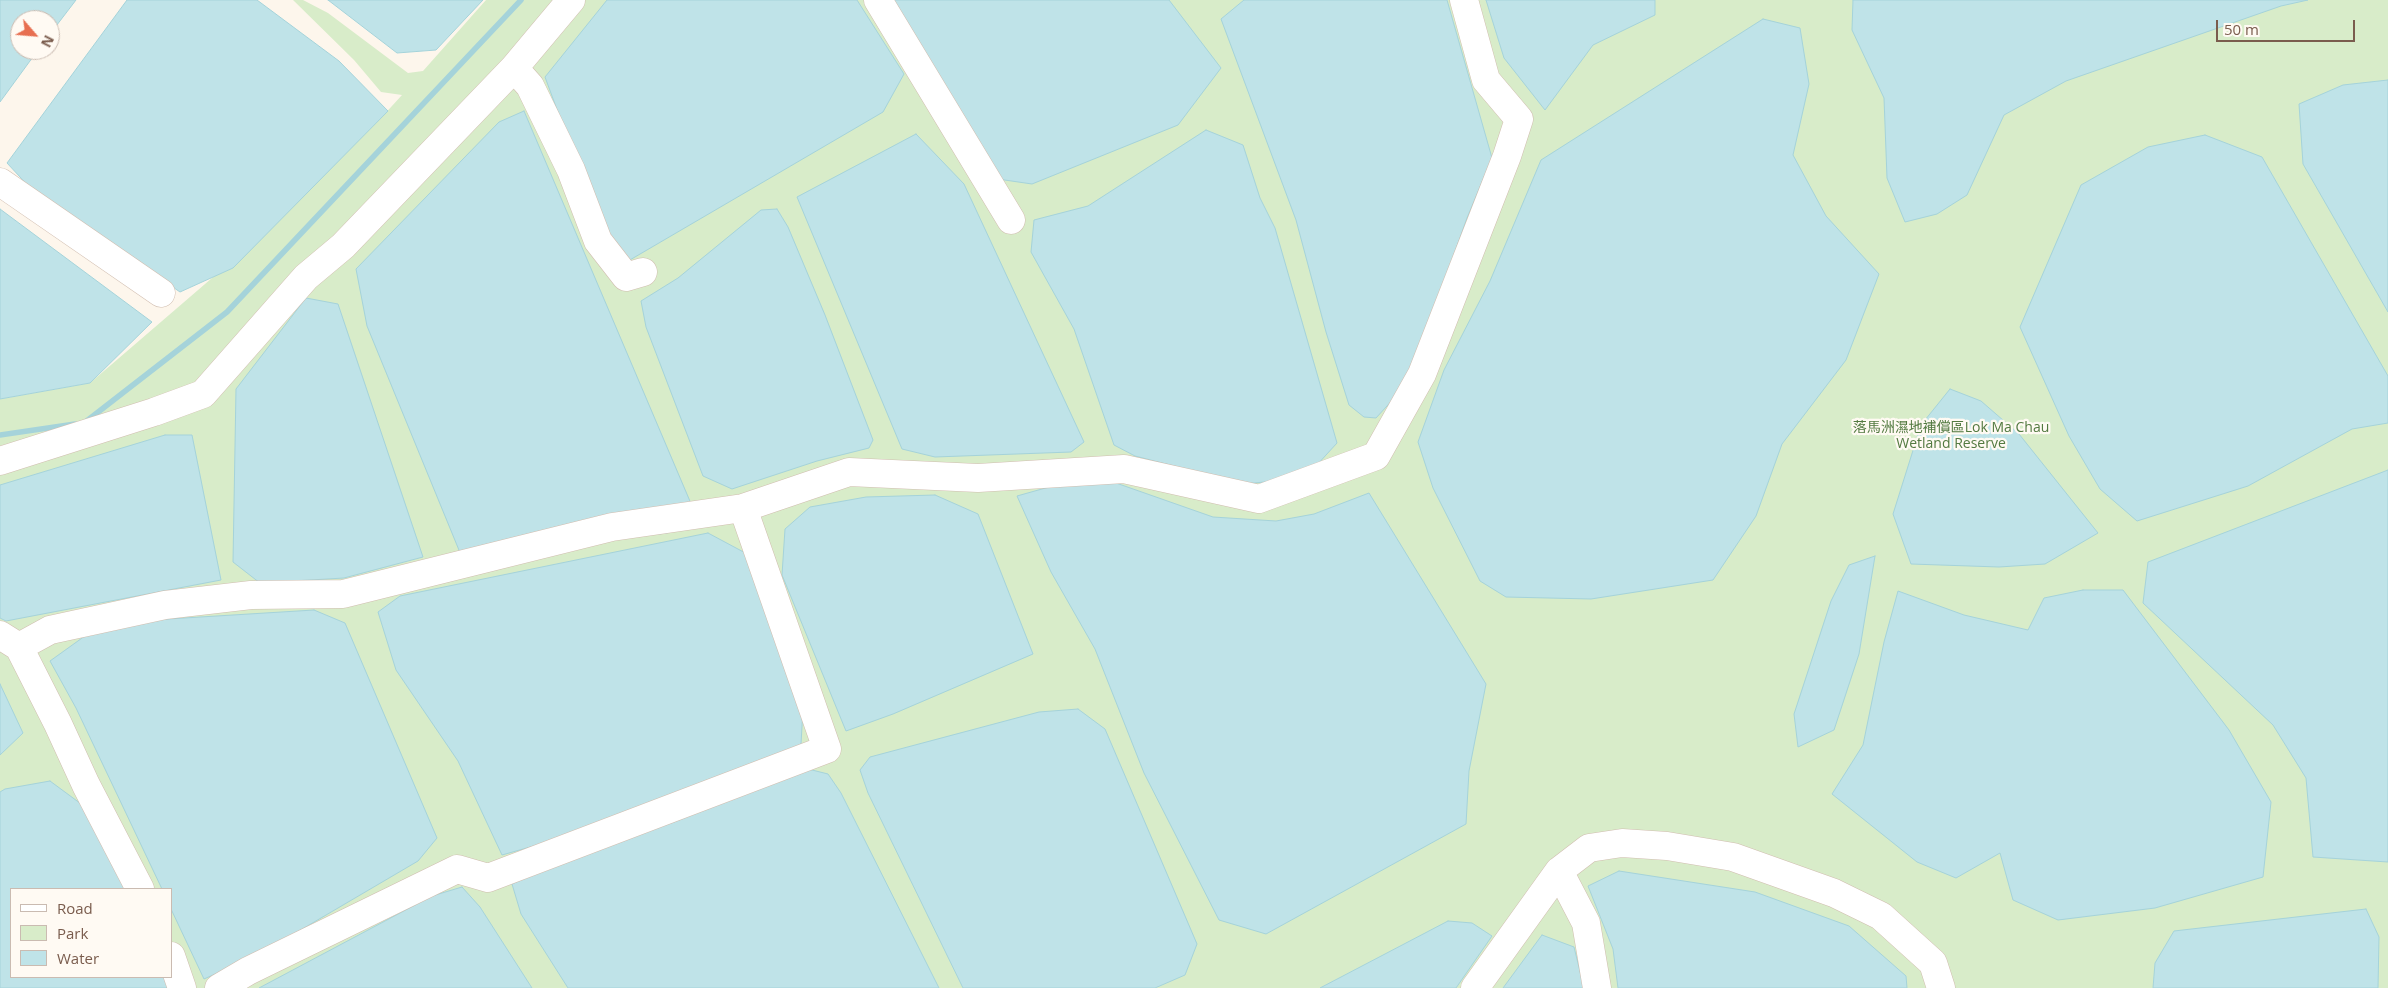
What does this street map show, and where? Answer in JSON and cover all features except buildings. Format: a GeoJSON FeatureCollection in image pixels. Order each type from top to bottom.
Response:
{"type":"FeatureCollection","features":[{"type":"Feature","properties":{"kind":"lane"},"geometry":{"type":"LineString","coordinates":[[0,462],[154,412],[203,394],[306,277],[343,246],[514,68],[571,0]]}},
{"type":"Feature","properties":{"kind":"lane"},"geometry":{"type":"LineString","coordinates":[[878,0],[1011,220]]}},
{"type":"Feature","properties":{"kind":"lane"},"geometry":{"type":"LineString","coordinates":[[139,888],[86,785],[58,724],[9,641],[164,605],[251,595],[343,594],[612,527],[743,508],[849,472],[978,478],[1124,469],[1259,499],[1376,456],[1422,374],[1507,156],[1519,119],[1486,80],[1464,0]]}},
{"type":"Feature","properties":{"kind":"lane"},"geometry":{"type":"LineString","coordinates":[[514,68],[530,86],[571,170],[598,241],[626,277],[643,272]]}},
{"type":"Feature","properties":{"kind":"lane"},"geometry":{"type":"LineString","coordinates":[[0,182],[161,293]]}},
{"type":"Feature","properties":{"kind":"lane"},"geometry":{"type":"LineString","coordinates":[[219,988],[248,971],[457,869],[488,878],[827,750],[743,508]]}},
{"type":"Feature","properties":{"kind":"lane"},"geometry":{"type":"LineString","coordinates":[[1475,988],[1559,872],[1589,848],[1622,843],[1667,846],[1733,857],[1834,893],[1881,916],[1933,964],[1941,988]]}},
{"type":"Feature","properties":{"kind":"lane"},"geometry":{"type":"LineString","coordinates":[[1559,872],[1586,923],[1597,988]]}},
{"type":"Feature","properties":{"kind":"lane"},"geometry":{"type":"LineString","coordinates":[[172,959],[182,988]]}},
{"type":"Feature","properties":{"kind":"green space","name":"落馬洲濕地補償區Lok Ma Chau Wetland Reserve"},"geometry":{"type":"Polygon","coordinates":[[[293,0],[303,0],[328,13],[408,73],[423,71],[486,0],[2388,0],[2388,988],[0,988],[0,399],[90,383],[212,278],[381,118],[402,95],[381,92],[354,60],[293,0]]]}},
{"type":"Feature","properties":{"kind":"water"},"geometry":{"type":"Polygon","coordinates":[[[0,0],[76,0],[60,21],[60,10],[10,10],[10,60],[31,60],[0,102],[0,0]]]}},
{"type":"Feature","properties":{"kind":"water"},"geometry":{"type":"Polygon","coordinates":[[[127,0],[257,0],[339,61],[388,111],[233,268],[180,292],[33,191],[7,163],[127,0]]]}},
{"type":"Feature","properties":{"kind":"water"},"geometry":{"type":"Polygon","coordinates":[[[328,0],[483,0],[436,50],[397,53],[328,0]]]}},
{"type":"Feature","properties":{"kind":"water"},"geometry":{"type":"Polygon","coordinates":[[[607,0],[857,0],[904,74],[883,112],[623,264],[576,161],[545,77],[607,0]]]}},
{"type":"Feature","properties":{"kind":"water"},"geometry":{"type":"Polygon","coordinates":[[[888,0],[1169,0],[1221,68],[1178,125],[1032,184],[991,178],[888,0]]]}},
{"type":"Feature","properties":{"kind":"water"},"geometry":{"type":"Polygon","coordinates":[[[1244,0],[1447,0],[1492,158],[1467,218],[1408,383],[1376,418],[1364,417],[1349,405],[1326,332],[1296,220],[1221,19],[1244,0]]]}},
{"type":"Feature","properties":{"kind":"water"},"geometry":{"type":"Polygon","coordinates":[[[1486,0],[1655,0],[1655,15],[1593,45],[1545,110],[1504,58],[1486,0]]]}},
{"type":"Feature","properties":{"kind":"water"},"geometry":{"type":"Polygon","coordinates":[[[1853,0],[2308,0],[2281,6],[2066,81],[2004,115],[1967,195],[1937,214],[1905,222],[1887,178],[1884,98],[1852,30],[1853,0]]]}},
{"type":"Feature","properties":{"kind":"water"},"geometry":{"type":"Polygon","coordinates":[[[1763,19],[1800,28],[1809,84],[1793,155],[1826,216],[1879,274],[1846,360],[1782,444],[1756,516],[1713,580],[1591,599],[1506,597],[1480,581],[1433,488],[1418,442],[1444,370],[1490,281],[1541,160],[1763,19]]]}},
{"type":"Feature","properties":{"kind":"water"},"geometry":{"type":"Polygon","coordinates":[[[2388,80],[2388,312],[2303,164],[2299,104],[2343,85],[2388,80]]]}},
{"type":"Feature","properties":{"kind":"water"},"geometry":{"type":"Polygon","coordinates":[[[524,111],[695,513],[667,533],[461,555],[367,326],[356,269],[499,122],[524,111]]]}},
{"type":"Feature","properties":{"kind":"water"},"geometry":{"type":"Polygon","coordinates":[[[1206,130],[1243,145],[1260,198],[1275,228],[1337,443],[1305,478],[1244,484],[1135,456],[1114,445],[1074,329],[1031,252],[1034,220],[1088,206],[1206,130]]]}},
{"type":"Feature","properties":{"kind":"water"},"geometry":{"type":"Polygon","coordinates":[[[916,134],[964,184],[1084,442],[1071,452],[935,457],[902,449],[797,197],[916,134]]]}},
{"type":"Feature","properties":{"kind":"water"},"geometry":{"type":"Polygon","coordinates":[[[2205,135],[2262,157],[2388,376],[2388,423],[2352,429],[2248,486],[2137,521],[2100,489],[2069,436],[2020,327],[2081,185],[2148,147],[2205,135]]]}},
{"type":"Feature","properties":{"kind":"water"},"geometry":{"type":"Polygon","coordinates":[[[0,209],[152,322],[90,383],[0,399],[0,209]]]}},
{"type":"Feature","properties":{"kind":"water"},"geometry":{"type":"Polygon","coordinates":[[[777,209],[788,227],[825,315],[873,440],[869,448],[817,461],[732,489],[703,476],[646,327],[641,301],[678,278],[761,210],[777,209]]]}},
{"type":"Feature","properties":{"kind":"water"},"geometry":{"type":"Polygon","coordinates":[[[306,298],[338,304],[423,557],[344,578],[260,583],[233,562],[236,389],[306,298]]]}},
{"type":"Feature","properties":{"kind":"water"},"geometry":{"type":"Polygon","coordinates":[[[1950,389],[1981,401],[2019,434],[2098,533],[2045,564],[1999,567],[1911,564],[1893,514],[1921,425],[1950,389]]]}},
{"type":"Feature","properties":{"kind":"water"},"geometry":{"type":"Polygon","coordinates":[[[165,435],[192,435],[221,580],[6,621],[0,618],[0,485],[165,435]]]}},
{"type":"Feature","properties":{"kind":"water"},"geometry":{"type":"Polygon","coordinates":[[[2388,470],[2388,862],[2313,857],[2306,778],[2273,725],[2143,603],[2148,562],[2388,470]]]}},
{"type":"Feature","properties":{"kind":"water"},"geometry":{"type":"Polygon","coordinates":[[[1116,483],[1213,517],[1276,521],[1314,514],[1369,493],[1486,684],[1469,771],[1466,824],[1266,934],[1219,920],[1144,773],[1095,649],[1051,572],[1017,496],[1049,487],[1116,483]]]}},
{"type":"Feature","properties":{"kind":"water"},"geometry":{"type":"Polygon","coordinates":[[[935,495],[978,514],[1033,654],[893,714],[846,731],[782,575],[785,529],[810,507],[866,497],[935,495]]]}},
{"type":"Feature","properties":{"kind":"water"},"geometry":{"type":"Polygon","coordinates":[[[708,533],[751,556],[803,709],[801,744],[777,758],[555,840],[502,855],[458,761],[396,670],[378,612],[400,596],[708,533]]]}},
{"type":"Feature","properties":{"kind":"water"},"geometry":{"type":"Polygon","coordinates":[[[1875,556],[1859,654],[1834,730],[1798,747],[1794,714],[1831,601],[1849,565],[1875,556]]]}},
{"type":"Feature","properties":{"kind":"water"},"geometry":{"type":"Polygon","coordinates":[[[2083,590],[2123,590],[2229,730],[2271,802],[2263,877],[2155,908],[2058,920],[2013,900],[2000,853],[1956,878],[1917,862],[1832,794],[1863,745],[1884,642],[1898,591],[1964,615],[2028,630],[2044,598],[2083,590]]]}},
{"type":"Feature","properties":{"kind":"water"},"geometry":{"type":"Polygon","coordinates":[[[314,610],[345,623],[437,838],[418,861],[258,955],[204,979],[172,911],[172,888],[162,888],[76,708],[50,661],[103,623],[314,610]]]}},
{"type":"Feature","properties":{"kind":"water"},"geometry":{"type":"Polygon","coordinates":[[[0,684],[23,733],[0,755],[0,684]]]}},
{"type":"Feature","properties":{"kind":"water"},"geometry":{"type":"Polygon","coordinates":[[[1078,709],[1105,729],[1197,944],[1185,975],[1155,988],[963,988],[868,793],[860,770],[870,757],[1039,712],[1078,709]]]}},
{"type":"Feature","properties":{"kind":"water"},"geometry":{"type":"Polygon","coordinates":[[[808,769],[828,774],[841,793],[939,988],[568,988],[521,914],[512,884],[590,849],[671,823],[808,769]]]}},
{"type":"Feature","properties":{"kind":"water"},"geometry":{"type":"Polygon","coordinates":[[[50,781],[92,812],[130,888],[10,888],[10,978],[172,978],[180,988],[0,988],[0,792],[5,789],[50,781]]]}},
{"type":"Feature","properties":{"kind":"water"},"geometry":{"type":"Polygon","coordinates":[[[1619,871],[1755,892],[1849,926],[1906,976],[1907,988],[1618,988],[1613,949],[1588,886],[1619,871]]]}},
{"type":"Feature","properties":{"kind":"water"},"geometry":{"type":"Polygon","coordinates":[[[462,887],[480,907],[532,988],[259,988],[432,896],[462,887]]]}},
{"type":"Feature","properties":{"kind":"water"},"geometry":{"type":"Polygon","coordinates":[[[2366,909],[2379,937],[2378,988],[2153,988],[2155,963],[2174,931],[2366,909]]]}},
{"type":"Feature","properties":{"kind":"water"},"geometry":{"type":"Polygon","coordinates":[[[1448,921],[1472,923],[1492,936],[1456,988],[1320,988],[1448,921]]]}},
{"type":"Feature","properties":{"kind":"water"},"geometry":{"type":"Polygon","coordinates":[[[1542,935],[1574,947],[1584,988],[1503,988],[1542,935]]]}},
{"type":"Feature","properties":{"kind":"waterway"},"geometry":{"type":"LineString","coordinates":[[84,423],[227,312],[521,0]]}},
{"type":"Feature","properties":{"kind":"waterway"},"geometry":{"type":"LineString","coordinates":[[0,435],[75,424]]}}]}
